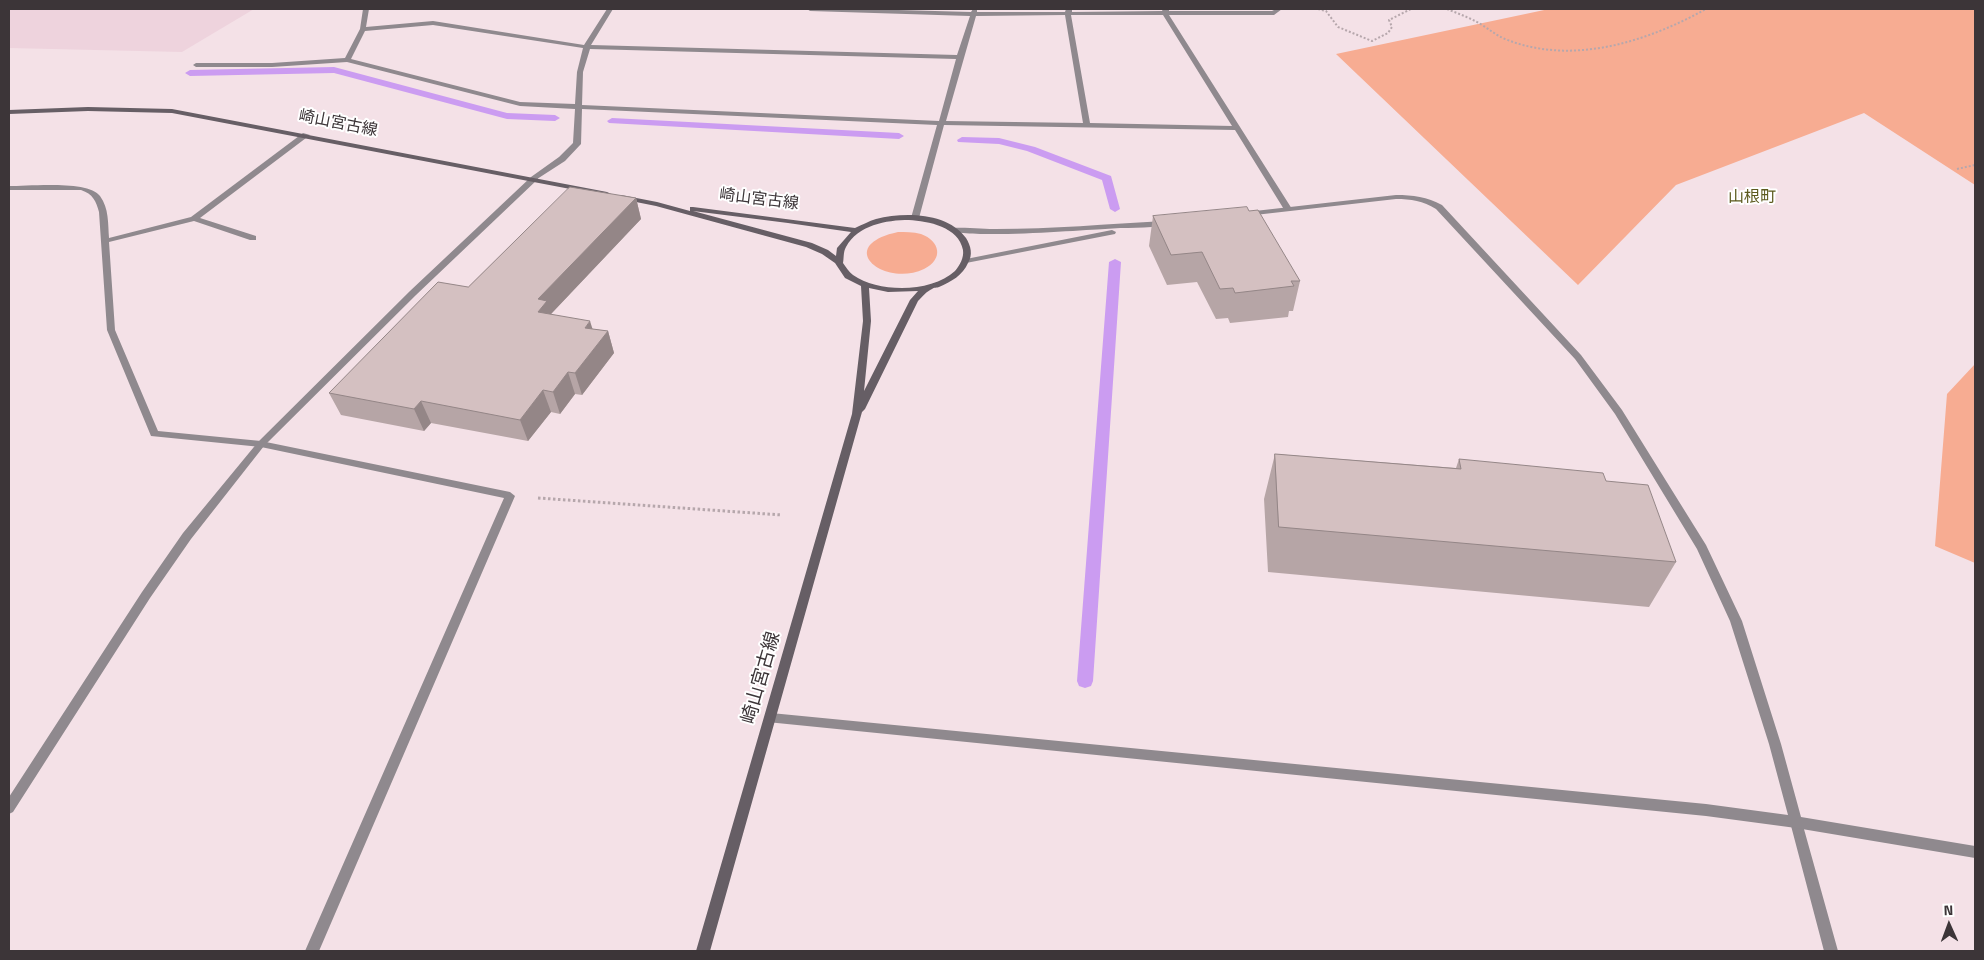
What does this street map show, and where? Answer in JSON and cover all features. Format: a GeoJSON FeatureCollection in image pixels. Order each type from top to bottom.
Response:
{"type":"FeatureCollection","features":[{"type":"Feature","properties":{"kind":"main road","name":"崎山宮古線"},"geometry":{"type":"LineString","coordinates":[[9,112],[88,109],[172,111],[306,135],[657,204],[809,245],[825,252],[839,262],[852,279],[865,286],[894,292],[926,288],[952,277],[966,261]]}},
{"type":"Feature","properties":{"kind":"main road","name":"崎山宮古線"},"geometry":{"type":"LineString","coordinates":[[657,204],[857,230]]}},
{"type":"Feature","properties":{"kind":"main road","name":"崎山宮古線"},"geometry":{"type":"LineString","coordinates":[[839,262],[839,250],[845,239],[857,230],[884,220],[915,218],[940,224],[951,229]]}},
{"type":"Feature","properties":{"kind":"main road"},"geometry":{"type":"LineString","coordinates":[[951,229],[965,244],[967,252],[966,261]]}},
{"type":"Feature","properties":{"kind":"main road","name":"崎山宮古線"},"geometry":{"type":"LineString","coordinates":[[703,951],[857,414],[867,321],[865,286]]}},
{"type":"Feature","properties":{"kind":"main road","name":"崎山宮古線"},"geometry":{"type":"LineString","coordinates":[[857,414],[914,300],[926,288]]}},
{"type":"Feature","properties":{"kind":"street"},"geometry":{"type":"LineString","coordinates":[[346,60],[363,28],[366,9]]}},
{"type":"Feature","properties":{"kind":"street"},"geometry":{"type":"LineString","coordinates":[[9,808],[146,595],[187,536],[261,444],[406,299],[534,179],[562,159],[577,144],[580,72],[587,47],[610,9]]}},
{"type":"Feature","properties":{"kind":"street"},"geometry":{"type":"LineString","coordinates":[[810,9],[975,12],[1165,11],[1274,13],[1279,9]]}},
{"type":"Feature","properties":{"kind":"street"},"geometry":{"type":"LineString","coordinates":[[1068,11],[1087,125]]}},
{"type":"Feature","properties":{"kind":"street"},"geometry":{"type":"LineString","coordinates":[[1165,11],[1288,209]]}},
{"type":"Feature","properties":{"kind":"street"},"geometry":{"type":"LineString","coordinates":[[915,218],[960,57],[975,12]]}},
{"type":"Feature","properties":{"kind":"street"},"geometry":{"type":"LineString","coordinates":[[363,28],[433,23],[587,47],[960,57]]}},
{"type":"Feature","properties":{"kind":"street"},"geometry":{"type":"LineString","coordinates":[[196,65],[272,64],[346,60],[520,104],[942,123],[1236,128]]}},
{"type":"Feature","properties":{"kind":"street"},"geometry":{"type":"LineString","coordinates":[[105,241],[194,219],[306,135]]}},
{"type":"Feature","properties":{"kind":"street"},"geometry":{"type":"LineString","coordinates":[[9,188],[81,188],[91,190],[99,196],[103,212],[111,330],[154,434],[261,444],[510,496],[312,951]]}},
{"type":"Feature","properties":{"kind":"street"},"geometry":{"type":"LineString","coordinates":[[1240,214],[1396,197],[1411,197],[1429,201],[1439,208],[1578,357],[1619,412],[1706,556],[1736,621],[1776,744],[1831,951]]}},
{"type":"Feature","properties":{"kind":"street"},"geometry":{"type":"LineString","coordinates":[[194,219],[253,238]]}},
{"type":"Feature","properties":{"kind":"street"},"geometry":{"type":"LineString","coordinates":[[951,229],[1013,231],[1173,222]]}},
{"type":"Feature","properties":{"kind":"street"},"geometry":{"type":"LineString","coordinates":[[966,261],[1144,225]]}},
{"type":"Feature","properties":{"kind":"street"},"geometry":{"type":"LineString","coordinates":[[770,718],[1706,810],[1796,822],[1975,852]]}},
{"type":"Feature","properties":{"kind":"path"},"geometry":{"type":"LineString","coordinates":[[1318,9],[1326,11],[1338,27],[1372,41],[1388,33],[1392,27],[1389,20],[1411,9]]}},
{"type":"Feature","properties":{"kind":"path"},"geometry":{"type":"LineString","coordinates":[[1447,9],[1468,18],[1498,36],[1525,44],[1546,48],[1596,49],[1620,46],[1654,35],[1706,9]]}},
{"type":"Feature","properties":{"kind":"path"},"geometry":{"type":"LineString","coordinates":[[1957,169],[1975,165]]}},
{"type":"Feature","properties":{"kind":"path"},"geometry":{"type":"LineString","coordinates":[[510,496],[782,515]]}},
{"type":"Feature","properties":{"kind":"shaded area"},"geometry":{"type":"Polygon","coordinates":[[[9,9],[254,9],[182,52],[9,48],[9,9]]]}},
{"type":"Feature","properties":{"kind":"shaded area"},"geometry":{"type":"Polygon","coordinates":[[[1549,9],[1975,9],[1975,185],[1864,113],[1676,185],[1578,285],[1336,54],[1549,9]]]}},
{"type":"Feature","properties":{"kind":"shaded area"},"geometry":{"type":"Polygon","coordinates":[[[898,232],[918,233],[927,237],[936,246],[937,255],[935,260],[924,269],[909,273],[894,273],[881,269],[872,263],[867,255],[869,246],[879,238],[898,232]]]}},
{"type":"Feature","properties":{"kind":"shaded area"},"geometry":{"type":"Polygon","coordinates":[[[1975,364],[1975,563],[1935,546],[1947,394],[1975,364]]]}},
{"type":"Feature","properties":{"kind":"building"},"geometry":{"type":"Polygon","coordinates":[[[570,187],[636,198],[538,299],[547,301],[538,312],[590,321],[585,328],[608,331],[575,373],[568,372],[553,392],[543,390],[520,420],[421,401],[414,409],[329,393],[438,282],[468,287],[570,187]]]}},
{"type":"Feature","properties":{"kind":"building"},"geometry":{"type":"Polygon","coordinates":[[[1247,207],[1249,211],[1258,210],[1300,281],[1291,281],[1294,286],[1235,293],[1233,288],[1220,289],[1202,252],[1171,255],[1153,216],[1247,207]]]}},
{"type":"Feature","properties":{"kind":"building"},"geometry":{"type":"Polygon","coordinates":[[[1275,454],[1461,469],[1459,459],[1603,473],[1606,481],[1648,485],[1676,562],[1279,527],[1275,454]]]}},
{"type":"Feature","properties":{"kind":"waterway"},"geometry":{"type":"LineString","coordinates":[[190,73],[334,70],[507,116],[555,118]]}},
{"type":"Feature","properties":{"kind":"waterway"},"geometry":{"type":"LineString","coordinates":[[612,121],[899,136]]}},
{"type":"Feature","properties":{"kind":"waterway"},"geometry":{"type":"LineString","coordinates":[[962,140],[999,141],[1031,149],[1107,178],[1115,209]]}},
{"type":"Feature","properties":{"kind":"waterway"},"geometry":{"type":"LineString","coordinates":[[1085,681],[1115,262]]}},
{"type":"Feature","properties":{"kind":"district","name":"山根町"},"geometry":{"type":"Point","coordinates":[1752,198]}}]}
